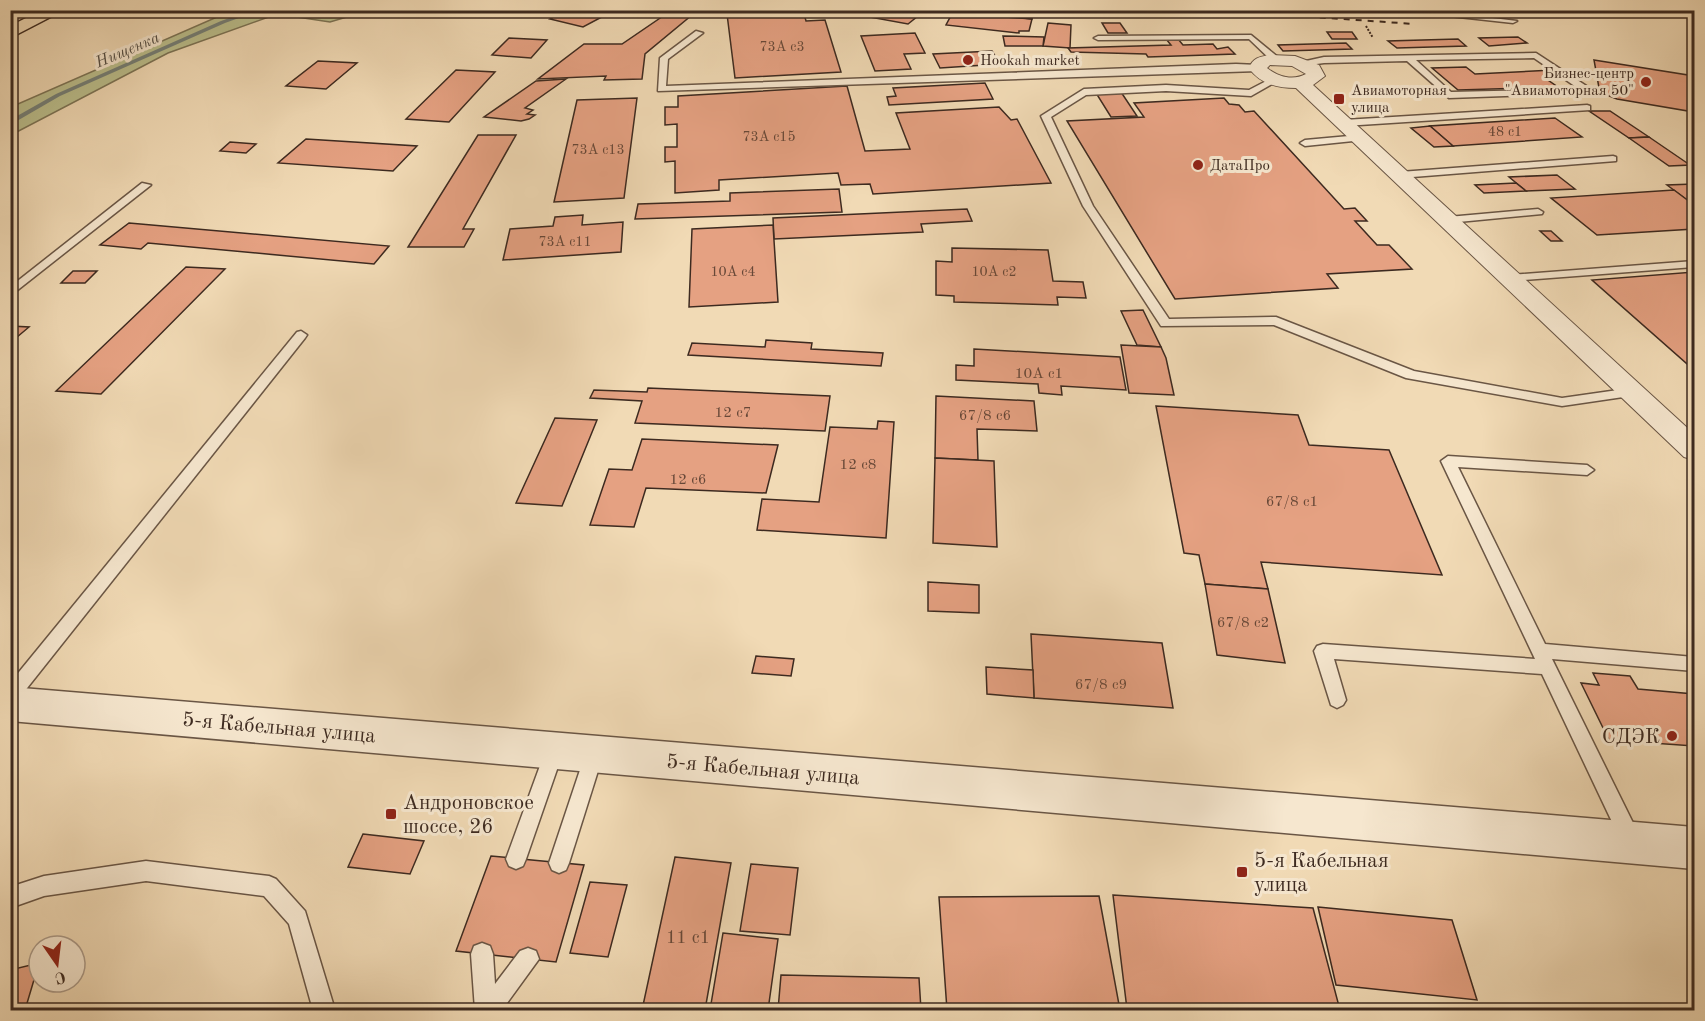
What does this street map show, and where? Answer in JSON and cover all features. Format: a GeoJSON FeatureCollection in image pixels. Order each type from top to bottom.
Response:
{"type":"FeatureCollection","features":[{"type":"Feature","properties":{"kind":"main road"},"geometry":{"type":"LineString","coordinates":[[10,33],[56,10]]}},
{"type":"Feature","properties":{"kind":"street"},"geometry":{"type":"LineString","coordinates":[[1300,73],[1275,80],[1263,75],[1258,68],[1260,63],[1275,60],[1300,73],[1344,123],[1695,450]]}},
{"type":"Feature","properties":{"kind":"street","name":"5-я Кабельная улица"},"geometry":{"type":"LineString","coordinates":[[10,704],[1695,848]]}},
{"type":"Feature","properties":{"kind":"lane"},"geometry":{"type":"LineString","coordinates":[[1398,10],[1512,21]]}},
{"type":"Feature","properties":{"kind":"lane"},"geometry":{"type":"LineString","coordinates":[[699,33],[664,58],[661,89],[1258,68]]}},
{"type":"Feature","properties":{"kind":"lane"},"geometry":{"type":"LineString","coordinates":[[1098,38],[1251,37],[1275,60]]}},
{"type":"Feature","properties":{"kind":"lane"},"geometry":{"type":"LineString","coordinates":[[1300,73],[1324,60],[1408,57],[1536,55],[1588,91],[1449,95],[1408,57]]}},
{"type":"Feature","properties":{"kind":"lane"},"geometry":{"type":"LineString","coordinates":[[1275,80],[1251,93],[1167,88],[1084,92],[1046,116],[1088,206],[1165,323],[1276,321],[1411,375],[1562,402],[1632,392]]}},
{"type":"Feature","properties":{"kind":"lane"},"geometry":{"type":"LineString","coordinates":[[1344,123],[1587,108]]}},
{"type":"Feature","properties":{"kind":"lane"},"geometry":{"type":"LineString","coordinates":[[1305,143],[1360,138]]}},
{"type":"Feature","properties":{"kind":"lane"},"geometry":{"type":"LineString","coordinates":[[1400,175],[1613,159]]}},
{"type":"Feature","properties":{"kind":"lane"},"geometry":{"type":"LineString","coordinates":[[10,293],[146,186]]}},
{"type":"Feature","properties":{"kind":"lane"},"geometry":{"type":"LineString","coordinates":[[1448,220],[1538,212]]}},
{"type":"Feature","properties":{"kind":"lane"},"geometry":{"type":"LineString","coordinates":[[1511,278],[1695,264]]}},
{"type":"Feature","properties":{"kind":"lane"},"geometry":{"type":"LineString","coordinates":[[10,697],[300,335]]}},
{"type":"Feature","properties":{"kind":"lane"},"geometry":{"type":"LineString","coordinates":[[1587,470],[1448,461],[1631,842]]}},
{"type":"Feature","properties":{"kind":"lane"},"geometry":{"type":"LineString","coordinates":[[1337,700],[1323,651],[1695,664]]}},
{"type":"Feature","properties":{"kind":"lane"},"geometry":{"type":"LineString","coordinates":[[516,859],[554,752]]}},
{"type":"Feature","properties":{"kind":"lane"},"geometry":{"type":"LineString","coordinates":[[559,862],[594,755]]}},
{"type":"Feature","properties":{"kind":"lane"},"geometry":{"type":"LineString","coordinates":[[10,898],[44,886],[146,871],[269,886],[298,918],[324,1011]]}},
{"type":"Feature","properties":{"kind":"lane"},"geometry":{"type":"LineString","coordinates":[[482,954],[487,1011]]}},
{"type":"Feature","properties":{"kind":"lane"},"geometry":{"type":"LineString","coordinates":[[487,1011],[528,959]]}},
{"type":"Feature","properties":{"kind":"path"},"geometry":{"type":"LineString","coordinates":[[1358,10],[1360,15]]}},
{"type":"Feature","properties":{"kind":"green space"},"geometry":{"type":"Polygon","coordinates":[[[233,10],[367,11],[330,22],[277,14],[168,53],[11,135],[11,107],[233,10]]]}},
{"type":"Feature","properties":{"kind":"building"},"geometry":{"type":"Polygon","coordinates":[[[567,10],[615,10],[583,27],[550,19],[567,10]]]}},
{"type":"Feature","properties":{"kind":"building"},"geometry":{"type":"Polygon","coordinates":[[[672,10],[698,10],[645,54],[642,79],[604,80],[606,76],[538,79],[584,44],[622,44],[672,10]]]}},
{"type":"Feature","properties":{"kind":"building"},"geometry":{"type":"Polygon","coordinates":[[[803,10],[806,21],[825,20],[841,72],[735,78],[727,14],[803,10]]]}},
{"type":"Feature","properties":{"kind":"building"},"geometry":{"type":"Polygon","coordinates":[[[954,10],[1032,19],[1029,31],[1019,31],[1019,33],[946,25],[954,10]]]}},
{"type":"Feature","properties":{"kind":"building"},"geometry":{"type":"Polygon","coordinates":[[[960,10],[1033,11],[1032,19],[967,14],[968,11],[960,10]]]}},
{"type":"Feature","properties":{"kind":"building"},"geometry":{"type":"Polygon","coordinates":[[[837,11],[923,12],[908,24],[837,11]]]}},
{"type":"Feature","properties":{"kind":"building"},"geometry":{"type":"Polygon","coordinates":[[[1048,23],[1071,25],[1070,48],[1043,46],[1048,23]]]}},
{"type":"Feature","properties":{"kind":"building"},"geometry":{"type":"Polygon","coordinates":[[[1102,23],[1120,23],[1127,33],[1108,33],[1102,23]]]}},
{"type":"Feature","properties":{"kind":"building"},"geometry":{"type":"Polygon","coordinates":[[[1327,32],[1352,32],[1357,39],[1332,39],[1327,32]]]}},
{"type":"Feature","properties":{"kind":"building"},"geometry":{"type":"Polygon","coordinates":[[[915,33],[925,53],[904,54],[911,69],[875,71],[861,36],[915,33]]]}},
{"type":"Feature","properties":{"kind":"building"},"geometry":{"type":"Polygon","coordinates":[[[1003,36],[1044,37],[1043,46],[1005,46],[1003,36]]]}},
{"type":"Feature","properties":{"kind":"building"},"geometry":{"type":"Polygon","coordinates":[[[1518,37],[1527,43],[1489,46],[1479,38],[1518,37]]]}},
{"type":"Feature","properties":{"kind":"building"},"geometry":{"type":"Polygon","coordinates":[[[509,38],[547,40],[531,58],[492,55],[509,38]]]}},
{"type":"Feature","properties":{"kind":"building"},"geometry":{"type":"Polygon","coordinates":[[[1166,39],[1178,39],[1183,45],[1213,44],[1217,49],[1228,47],[1235,54],[1148,57],[1146,54],[1071,52],[1068,48],[1171,45],[1166,39]]]}},
{"type":"Feature","properties":{"kind":"building"},"geometry":{"type":"Polygon","coordinates":[[[1458,39],[1466,46],[1397,48],[1388,41],[1458,39]]]}},
{"type":"Feature","properties":{"kind":"building"},"geometry":{"type":"Polygon","coordinates":[[[1346,43],[1352,49],[1283,51],[1278,45],[1346,43]]]}},
{"type":"Feature","properties":{"kind":"building"},"geometry":{"type":"Polygon","coordinates":[[[992,51],[1000,64],[940,68],[933,54],[992,51]]]}},
{"type":"Feature","properties":{"kind":"building","name":"Бизнес-центр \"Авиамоторная 50\""},"geometry":{"type":"Polygon","coordinates":[[[1594,60],[1694,76],[1694,112],[1617,99],[1604,94],[1603,89],[1599,88],[1594,60]]]}},
{"type":"Feature","properties":{"kind":"building"},"geometry":{"type":"Polygon","coordinates":[[[318,61],[357,63],[326,89],[286,86],[318,61]]]}},
{"type":"Feature","properties":{"kind":"building"},"geometry":{"type":"Polygon","coordinates":[[[1466,67],[1475,74],[1553,70],[1562,77],[1545,78],[1558,87],[1458,90],[1432,68],[1466,67]]]}},
{"type":"Feature","properties":{"kind":"building"},"geometry":{"type":"Polygon","coordinates":[[[456,70],[495,72],[449,122],[406,119],[456,70]]]}},
{"type":"Feature","properties":{"kind":"building"},"geometry":{"type":"Polygon","coordinates":[[[566,79],[525,108],[533,110],[527,114],[535,115],[529,119],[521,121],[484,117],[536,81],[566,79]]]}},
{"type":"Feature","properties":{"kind":"building"},"geometry":{"type":"Polygon","coordinates":[[[985,83],[993,99],[889,105],[887,97],[896,96],[893,88],[985,83]]]}},
{"type":"Feature","properties":{"kind":"building"},"geometry":{"type":"Polygon","coordinates":[[[847,86],[865,151],[910,149],[896,113],[999,107],[1011,120],[1017,119],[1051,183],[873,194],[870,184],[841,185],[838,173],[719,180],[719,190],[675,193],[675,161],[665,162],[665,147],[677,147],[677,124],[665,125],[665,107],[678,107],[678,96],[847,86]]]}},
{"type":"Feature","properties":{"kind":"building"},"geometry":{"type":"Polygon","coordinates":[[[1121,92],[1137,116],[1111,117],[1096,93],[1121,92]]]}},
{"type":"Feature","properties":{"kind":"building"},"geometry":{"type":"Polygon","coordinates":[[[637,98],[624,198],[554,202],[577,100],[637,98]]]}},
{"type":"Feature","properties":{"kind":"building","name":"ДатаПро"},"geometry":{"type":"Polygon","coordinates":[[[1224,98],[1229,104],[1239,105],[1245,112],[1254,111],[1344,209],[1355,208],[1367,221],[1355,221],[1377,245],[1389,245],[1412,269],[1327,274],[1338,288],[1175,299],[1067,121],[1144,117],[1134,103],[1224,98]]]}},
{"type":"Feature","properties":{"kind":"building"},"geometry":{"type":"Polygon","coordinates":[[[1589,111],[1610,111],[1649,137],[1629,138],[1589,111]]]}},
{"type":"Feature","properties":{"kind":"building"},"geometry":{"type":"Polygon","coordinates":[[[1555,118],[1582,137],[1453,146],[1430,126],[1555,118]]]}},
{"type":"Feature","properties":{"kind":"building"},"geometry":{"type":"Polygon","coordinates":[[[1430,126],[1453,146],[1434,147],[1411,128],[1430,126]]]}},
{"type":"Feature","properties":{"kind":"building"},"geometry":{"type":"Polygon","coordinates":[[[478,135],[516,135],[463,229],[474,229],[464,247],[408,247],[478,135]]]}},
{"type":"Feature","properties":{"kind":"building"},"geometry":{"type":"Polygon","coordinates":[[[1649,137],[1690,165],[1669,166],[1629,138],[1649,137]]]}},
{"type":"Feature","properties":{"kind":"building"},"geometry":{"type":"Polygon","coordinates":[[[306,139],[417,146],[393,171],[278,163],[306,139]]]}},
{"type":"Feature","properties":{"kind":"building"},"geometry":{"type":"Polygon","coordinates":[[[230,142],[256,144],[246,153],[220,151],[230,142]]]}},
{"type":"Feature","properties":{"kind":"building"},"geometry":{"type":"Polygon","coordinates":[[[1557,175],[1575,189],[1526,191],[1509,177],[1557,175]]]}},
{"type":"Feature","properties":{"kind":"building"},"geometry":{"type":"Polygon","coordinates":[[[1516,183],[1526,191],[1484,193],[1475,185],[1516,183]]]}},
{"type":"Feature","properties":{"kind":"building"},"geometry":{"type":"Polygon","coordinates":[[[1694,184],[1694,205],[1667,185],[1694,184]]]}},
{"type":"Feature","properties":{"kind":"building"},"geometry":{"type":"Polygon","coordinates":[[[839,189],[842,212],[635,219],[638,204],[730,201],[730,193],[839,189]]]}},
{"type":"Feature","properties":{"kind":"building"},"geometry":{"type":"Polygon","coordinates":[[[1674,190],[1694,205],[1694,229],[1597,235],[1551,198],[1674,190]]]}},
{"type":"Feature","properties":{"kind":"building"},"geometry":{"type":"Polygon","coordinates":[[[967,209],[972,221],[921,224],[923,232],[774,239],[773,218],[967,209]]]}},
{"type":"Feature","properties":{"kind":"building"},"geometry":{"type":"Polygon","coordinates":[[[583,215],[582,225],[623,222],[621,252],[503,260],[510,229],[553,226],[555,217],[583,215]]]}},
{"type":"Feature","properties":{"kind":"building"},"geometry":{"type":"Polygon","coordinates":[[[129,223],[389,246],[374,264],[148,243],[141,249],[100,245],[129,223]]]}},
{"type":"Feature","properties":{"kind":"building"},"geometry":{"type":"Polygon","coordinates":[[[773,225],[778,302],[689,307],[692,229],[773,225]]]}},
{"type":"Feature","properties":{"kind":"building"},"geometry":{"type":"Polygon","coordinates":[[[1540,231],[1551,231],[1562,241],[1551,241],[1540,231]]]}},
{"type":"Feature","properties":{"kind":"building"},"geometry":{"type":"Polygon","coordinates":[[[952,248],[1048,250],[1053,281],[1083,282],[1086,298],[1057,297],[1058,305],[954,302],[954,296],[936,295],[936,261],[952,262],[952,248]]]}},
{"type":"Feature","properties":{"kind":"building"},"geometry":{"type":"Polygon","coordinates":[[[186,267],[225,269],[101,394],[56,391],[186,267]]]}},
{"type":"Feature","properties":{"kind":"building"},"geometry":{"type":"Polygon","coordinates":[[[73,271],[97,271],[85,283],[61,283],[73,271]]]}},
{"type":"Feature","properties":{"kind":"building"},"geometry":{"type":"Polygon","coordinates":[[[1694,272],[1694,370],[1592,280],[1694,272]]]}},
{"type":"Feature","properties":{"kind":"building"},"geometry":{"type":"Polygon","coordinates":[[[1143,310],[1161,347],[1137,345],[1121,311],[1143,310]]]}},
{"type":"Feature","properties":{"kind":"building"},"geometry":{"type":"Polygon","coordinates":[[[10,326],[29,327],[10,343],[10,326]]]}},
{"type":"Feature","properties":{"kind":"building"},"geometry":{"type":"Polygon","coordinates":[[[766,340],[812,343],[811,349],[883,353],[881,366],[688,355],[692,343],[765,347],[766,340]]]}},
{"type":"Feature","properties":{"kind":"building"},"geometry":{"type":"Polygon","coordinates":[[[1121,345],[1161,347],[1166,358],[1174,395],[1129,393],[1121,345]]]}},
{"type":"Feature","properties":{"kind":"building"},"geometry":{"type":"Polygon","coordinates":[[[974,349],[1120,357],[1126,390],[1061,386],[1062,395],[1039,393],[1038,384],[956,380],[956,365],[974,366],[974,349]]]}},
{"type":"Feature","properties":{"kind":"building"},"geometry":{"type":"Polygon","coordinates":[[[648,388],[830,396],[825,431],[635,423],[642,401],[590,398],[594,390],[647,392],[648,388]]]}},
{"type":"Feature","properties":{"kind":"building"},"geometry":{"type":"Polygon","coordinates":[[[936,396],[1034,401],[1037,431],[977,429],[978,460],[935,458],[936,396]]]}},
{"type":"Feature","properties":{"kind":"building"},"geometry":{"type":"Polygon","coordinates":[[[1156,406],[1298,415],[1309,445],[1389,450],[1442,575],[1261,562],[1268,589],[1205,584],[1199,555],[1184,553],[1156,406]]]}},
{"type":"Feature","properties":{"kind":"building"},"geometry":{"type":"Polygon","coordinates":[[[555,418],[597,420],[562,506],[516,503],[555,418]]]}},
{"type":"Feature","properties":{"kind":"building"},"geometry":{"type":"Polygon","coordinates":[[[878,421],[894,422],[886,538],[757,530],[762,499],[819,502],[830,427],[877,429],[878,421]]]}},
{"type":"Feature","properties":{"kind":"building"},"geometry":{"type":"Polygon","coordinates":[[[642,439],[778,445],[766,493],[646,488],[634,527],[590,525],[609,469],[632,470],[642,439]]]}},
{"type":"Feature","properties":{"kind":"building"},"geometry":{"type":"Polygon","coordinates":[[[935,458],[994,461],[997,547],[933,543],[935,458]]]}},
{"type":"Feature","properties":{"kind":"building"},"geometry":{"type":"Polygon","coordinates":[[[928,582],[979,585],[979,613],[928,611],[928,582]]]}},
{"type":"Feature","properties":{"kind":"building"},"geometry":{"type":"Polygon","coordinates":[[[1205,584],[1268,589],[1285,663],[1217,655],[1205,584]]]}},
{"type":"Feature","properties":{"kind":"building"},"geometry":{"type":"Polygon","coordinates":[[[1031,634],[1162,643],[1173,708],[1034,698],[1031,634]]]}},
{"type":"Feature","properties":{"kind":"building"},"geometry":{"type":"Polygon","coordinates":[[[756,656],[794,659],[791,676],[752,673],[756,656]]]}},
{"type":"Feature","properties":{"kind":"building"},"geometry":{"type":"Polygon","coordinates":[[[986,667],[1033,670],[1034,698],[987,694],[986,667]]]}},
{"type":"Feature","properties":{"kind":"building"},"geometry":{"type":"Polygon","coordinates":[[[1593,673],[1630,676],[1638,689],[1694,694],[1694,746],[1609,740],[1581,683],[1599,685],[1593,673]]]}},
{"type":"Feature","properties":{"kind":"building"},"geometry":{"type":"Polygon","coordinates":[[[363,834],[424,841],[410,874],[348,867],[363,834]]]}},
{"type":"Feature","properties":{"kind":"building"},"geometry":{"type":"Polygon","coordinates":[[[491,856],[584,865],[556,962],[456,951],[491,856]]]}},
{"type":"Feature","properties":{"kind":"building"},"geometry":{"type":"Polygon","coordinates":[[[675,857],[731,863],[705,1010],[642,1010],[675,857]]]}},
{"type":"Feature","properties":{"kind":"building"},"geometry":{"type":"Polygon","coordinates":[[[751,864],[798,868],[790,935],[740,931],[751,864]]]}},
{"type":"Feature","properties":{"kind":"building"},"geometry":{"type":"Polygon","coordinates":[[[590,882],[627,885],[608,957],[570,953],[590,882]]]}},
{"type":"Feature","properties":{"kind":"building"},"geometry":{"type":"Polygon","coordinates":[[[1113,895],[1313,908],[1340,1010],[1127,1009],[1113,895]]]}},
{"type":"Feature","properties":{"kind":"building"},"geometry":{"type":"Polygon","coordinates":[[[1099,896],[1120,1010],[947,1010],[939,897],[1099,896]]]}},
{"type":"Feature","properties":{"kind":"building"},"geometry":{"type":"Polygon","coordinates":[[[1318,907],[1452,920],[1477,1000],[1336,985],[1318,907]]]}},
{"type":"Feature","properties":{"kind":"building"},"geometry":{"type":"Polygon","coordinates":[[[723,933],[778,939],[768,1010],[710,1010],[723,933]]]}},
{"type":"Feature","properties":{"kind":"building"},"geometry":{"type":"Polygon","coordinates":[[[27,966],[27,994],[30,994],[25,1010],[10,1010],[10,970],[27,966]]]}},
{"type":"Feature","properties":{"kind":"building"},"geometry":{"type":"Polygon","coordinates":[[[781,975],[919,978],[921,1010],[778,1010],[781,975]]]}},
{"type":"Feature","properties":{"kind":"waterway","name":"Нищенка"},"geometry":{"type":"LineString","coordinates":[[10,123],[58,95],[223,22],[259,10]]}},
{"type":"Feature","properties":{"kind":"railway"},"geometry":{"type":"LineString","coordinates":[[10,12],[20,10]]}},
{"type":"Feature","properties":{"kind":"railway"},"geometry":{"type":"LineString","coordinates":[[1212,10],[1414,24]]}},
{"type":"Feature","properties":{"kind":"place","name":"Hookah market"},"geometry":{"type":"Point","coordinates":[968,60]}},
{"type":"Feature","properties":{"kind":"place","name":"Бизнес-центр \"Авиамоторная 50\""},"geometry":{"type":"Point","coordinates":[1646,82]}},
{"type":"Feature","properties":{"kind":"place","name":"Авиамоторная улица"},"geometry":{"type":"Point","coordinates":[1339,99]}},
{"type":"Feature","properties":{"kind":"place","name":"ДатаПро"},"geometry":{"type":"Point","coordinates":[1198,165]}},
{"type":"Feature","properties":{"kind":"place","name":"СДЭК"},"geometry":{"type":"Point","coordinates":[1672,736]}},
{"type":"Feature","properties":{"kind":"place","name":"Андроновское шоссе, 26"},"geometry":{"type":"Point","coordinates":[391,814]}},
{"type":"Feature","properties":{"kind":"place","name":"5-я Кабельная улица"},"geometry":{"type":"Point","coordinates":[1242,872]}}]}
